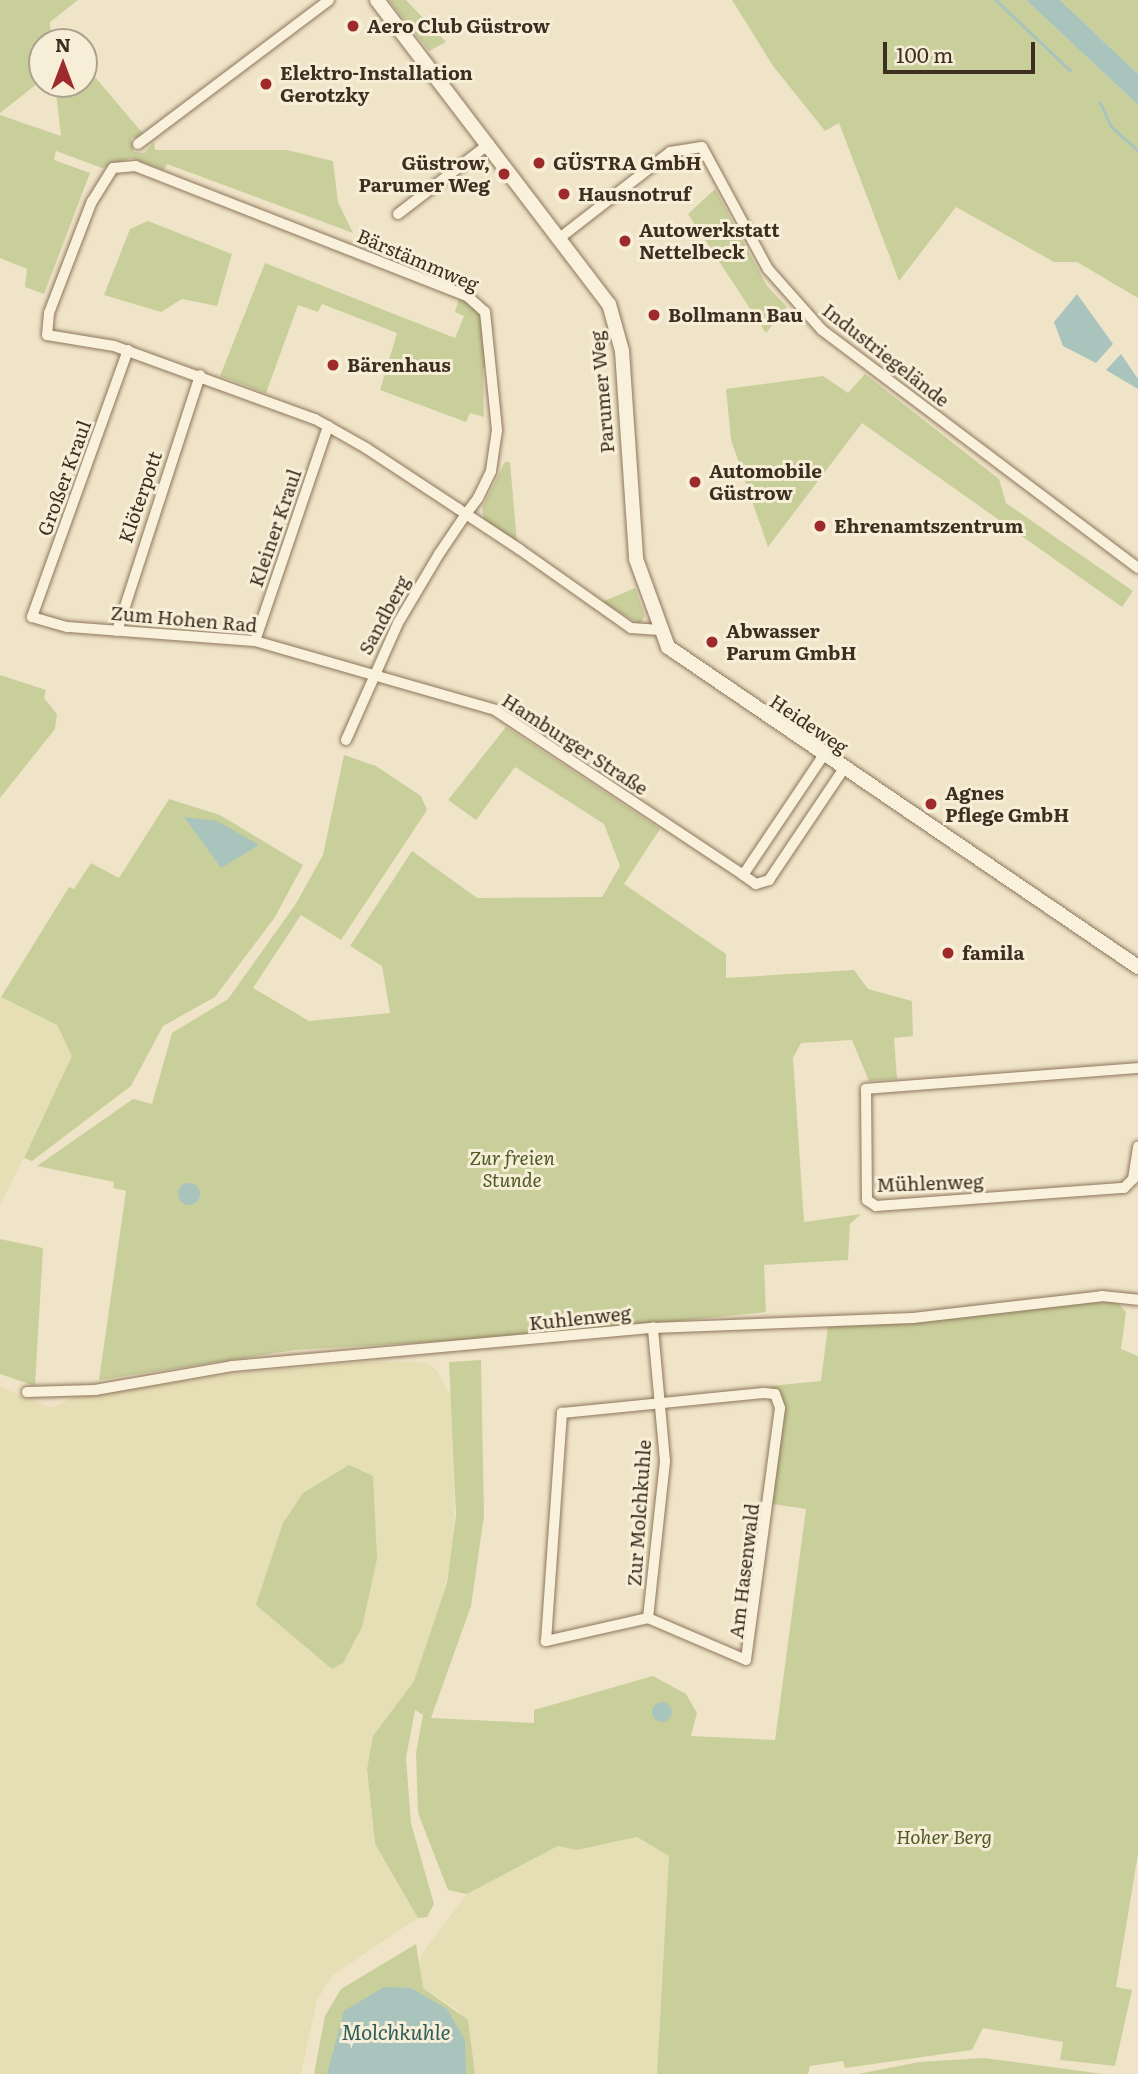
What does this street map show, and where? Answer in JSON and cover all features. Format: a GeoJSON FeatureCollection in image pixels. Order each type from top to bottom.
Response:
{"type":"FeatureCollection","features":[{"type":"Feature","properties":{"kind":"street"},"geometry":{"type":"LineString","coordinates":[[138,144],[329,0]]}},
{"type":"Feature","properties":{"kind":"street","name":"Parumer Weg"},"geometry":{"type":"LineString","coordinates":[[377,0],[594,279],[617,325],[636,559],[660,631]]}},
{"type":"Feature","properties":{"kind":"street"},"geometry":{"type":"LineString","coordinates":[[398,214],[489,144]]}},
{"type":"Feature","properties":{"kind":"street","name":"Industriegelände"},"geometry":{"type":"LineString","coordinates":[[561,237],[670,152],[702,147],[768,269],[822,330],[1138,569]]}},
{"type":"Feature","properties":{"kind":"street","name":"Bärstämmweg"},"geometry":{"type":"LineString","coordinates":[[123,165],[467,296],[488,322],[497,437],[491,471],[466,514],[328,426],[200,375],[128,351],[47,335],[49,313],[102,178],[123,165]]}},
{"type":"Feature","properties":{"kind":"street","name":"Großer Kraul"},"geometry":{"type":"LineString","coordinates":[[32,617],[128,351]]}},
{"type":"Feature","properties":{"kind":"street","name":"Klöterpott"},"geometry":{"type":"LineString","coordinates":[[117,631],[200,375]]}},
{"type":"Feature","properties":{"kind":"street","name":"Kleiner Kraul"},"geometry":{"type":"LineString","coordinates":[[255,641],[328,426]]}},
{"type":"Feature","properties":{"kind":"street"},"geometry":{"type":"LineString","coordinates":[[466,514],[631,628],[660,631]]}},
{"type":"Feature","properties":{"kind":"street","name":"Sandberg"},"geometry":{"type":"LineString","coordinates":[[346,740],[374,672],[466,514]]}},
{"type":"Feature","properties":{"kind":"street","name":"Zum Hohen Rad"},"geometry":{"type":"LineString","coordinates":[[32,617],[117,631],[255,641],[374,672]]}},
{"type":"Feature","properties":{"kind":"street","name":"Heideweg"},"geometry":{"type":"LineString","coordinates":[[660,631],[683,662],[1138,967]]}},
{"type":"Feature","properties":{"kind":"street","name":"Hamburger Straße"},"geometry":{"type":"LineString","coordinates":[[374,672],[495,710],[743,876]]}},
{"type":"Feature","properties":{"kind":"street"},"geometry":{"type":"LineString","coordinates":[[823,756],[743,876],[756,884],[769,880],[843,770]]}},
{"type":"Feature","properties":{"kind":"street","name":"Mühlenweg"},"geometry":{"type":"LineString","coordinates":[[1138,1068],[866,1089],[867,1200],[876,1206],[1124,1188],[1133,1179],[1138,1146]]}},
{"type":"Feature","properties":{"kind":"street","name":"Kuhlenweg"},"geometry":{"type":"LineString","coordinates":[[27,1392],[95,1390],[232,1366],[653,1328],[914,1318],[1102,1296],[1138,1300]]}},
{"type":"Feature","properties":{"kind":"street","name":"Zur Molchkuhle"},"geometry":{"type":"LineString","coordinates":[[648,1618],[665,1461],[653,1328]]}},
{"type":"Feature","properties":{"kind":"street","name":"Am Hasenwald"},"geometry":{"type":"LineString","coordinates":[[764,1393],[775,1394],[780,1408],[751,1654],[738,1661],[648,1618],[556,1642],[546,1641],[543,1633],[558,1420],[570,1410],[661,1403],[764,1393]]}},
{"type":"Feature","properties":{"kind":"shaded area"},"geometry":{"type":"Polygon","coordinates":[[[0,997],[57,1025],[69,1038],[73,1057],[0,1206],[0,997]]]}},
{"type":"Feature","properties":{"kind":"shaded area"},"geometry":{"type":"Polygon","coordinates":[[[364,1362],[426,1362],[437,1371],[452,1398],[456,1439],[453,1549],[436,1629],[414,1681],[373,1736],[367,1769],[375,1844],[418,1918],[333,1975],[317,2000],[301,2074],[0,2074],[0,1387],[52,1408],[72,1398],[224,1375],[364,1362]]]}},
{"type":"Feature","properties":{"kind":"shaded area"},"geometry":{"type":"Polygon","coordinates":[[[637,1837],[669,1856],[657,2074],[475,2074],[458,2010],[423,1988],[416,1968],[422,1954],[467,1894],[558,1846],[577,1850],[637,1837]]]}},
{"type":"Feature","properties":{"kind":"green space"},"geometry":{"type":"Polygon","coordinates":[[[0,0],[78,0],[50,22],[50,28],[28,28],[28,91],[0,113],[0,0]]]}},
{"type":"Feature","properties":{"kind":"green space"},"geometry":{"type":"Polygon","coordinates":[[[389,0],[406,0],[446,42],[429,51],[389,0]]]}},
{"type":"Feature","properties":{"kind":"green space"},"geometry":{"type":"Polygon","coordinates":[[[732,0],[1026,0],[1138,105],[1138,298],[1077,262],[1054,262],[956,207],[899,281],[839,123],[825,131],[773,66],[732,0]]]}},
{"type":"Feature","properties":{"kind":"green space"},"geometry":{"type":"Polygon","coordinates":[[[1060,0],[1138,0],[1138,74],[1060,0]]]}},
{"type":"Feature","properties":{"kind":"green space"},"geometry":{"type":"Polygon","coordinates":[[[98,81],[145,136],[131,138],[134,152],[144,153],[154,142],[155,150],[287,150],[333,161],[338,202],[353,233],[167,164],[164,170],[131,158],[102,168],[56,151],[54,160],[90,173],[44,294],[25,287],[27,269],[0,258],[0,115],[61,136],[57,98],[98,98],[98,81]]]}},
{"type":"Feature","properties":{"kind":"green space"},"geometry":{"type":"Polygon","coordinates":[[[715,189],[767,286],[787,307],[766,333],[688,214],[715,189]]]}},
{"type":"Feature","properties":{"kind":"green space"},"geometry":{"type":"Polygon","coordinates":[[[148,221],[232,254],[217,306],[182,299],[161,312],[104,295],[130,229],[148,221]]]}},
{"type":"Feature","properties":{"kind":"green space"},"geometry":{"type":"Polygon","coordinates":[[[265,263],[455,338],[464,316],[455,312],[459,298],[471,305],[480,315],[488,364],[483,368],[484,417],[470,413],[466,422],[380,390],[397,333],[322,304],[318,312],[298,305],[266,393],[220,376],[265,263]]]}},
{"type":"Feature","properties":{"kind":"green space"},"geometry":{"type":"Polygon","coordinates":[[[865,374],[999,479],[1006,503],[1133,591],[1122,607],[862,423],[768,547],[731,440],[726,389],[823,376],[848,393],[865,374]]]}},
{"type":"Feature","properties":{"kind":"green space"},"geometry":{"type":"Polygon","coordinates":[[[505,462],[510,462],[517,543],[484,520],[482,508],[505,462]]]}},
{"type":"Feature","properties":{"kind":"green space"},"geometry":{"type":"Polygon","coordinates":[[[635,588],[645,616],[640,624],[602,602],[635,588]]]}},
{"type":"Feature","properties":{"kind":"green space"},"geometry":{"type":"Polygon","coordinates":[[[0,675],[46,690],[44,698],[57,714],[55,729],[0,798],[0,675]]]}},
{"type":"Feature","properties":{"kind":"green space","name":"Zur freien Stunde"},"geometry":{"type":"Polygon","coordinates":[[[506,727],[660,829],[624,884],[726,954],[726,978],[854,970],[868,989],[912,1001],[913,1036],[894,1038],[897,1079],[869,1081],[852,1040],[801,1043],[793,1058],[804,1222],[861,1214],[850,1224],[848,1260],[764,1265],[766,1312],[532,1336],[295,1350],[99,1380],[126,1191],[113,1188],[114,1182],[37,1166],[133,1099],[152,1104],[172,1033],[228,999],[295,905],[323,855],[344,755],[376,766],[421,796],[427,810],[341,940],[301,915],[253,988],[309,1021],[390,1013],[382,966],[350,946],[412,851],[477,898],[602,897],[620,866],[604,824],[515,767],[476,820],[448,800],[506,727]]]}},
{"type":"Feature","properties":{"kind":"green space"},"geometry":{"type":"Polygon","coordinates":[[[169,799],[220,815],[303,865],[275,917],[215,997],[163,1026],[131,1086],[32,1161],[24,1158],[72,1056],[57,1025],[1,997],[69,887],[74,889],[91,863],[119,878],[169,799]]]}},
{"type":"Feature","properties":{"kind":"green space"},"geometry":{"type":"Polygon","coordinates":[[[0,1239],[43,1248],[35,1386],[0,1374],[0,1239]]]}},
{"type":"Feature","properties":{"kind":"green space","name":"Hoher Berg"},"geometry":{"type":"Polygon","coordinates":[[[1077,1302],[1117,1302],[1126,1312],[1121,1349],[1138,1356],[1138,1854],[1116,1987],[1132,1990],[1115,2066],[1060,2060],[1063,2042],[983,2028],[972,2050],[845,2068],[843,2061],[810,2066],[808,2074],[657,2074],[669,1856],[637,1837],[577,1850],[558,1846],[467,1894],[448,1890],[418,1813],[416,1753],[423,1715],[415,1710],[406,1758],[411,1823],[434,1904],[427,1917],[418,1918],[375,1844],[367,1769],[373,1736],[414,1681],[447,1583],[456,1515],[449,1362],[481,1360],[484,1516],[471,1606],[431,1718],[534,1723],[534,1710],[653,1676],[686,1694],[697,1713],[691,1736],[775,1740],[806,1509],[772,1504],[785,1407],[770,1386],[821,1381],[828,1326],[1077,1302]]]}},
{"type":"Feature","properties":{"kind":"green space"},"geometry":{"type":"Polygon","coordinates":[[[349,1465],[373,1476],[377,1559],[362,1627],[343,1663],[332,1669],[256,1605],[283,1523],[303,1493],[349,1465]]]}},
{"type":"Feature","properties":{"kind":"green space","name":"Molchkuhle"},"geometry":{"type":"Polygon","coordinates":[[[416,1944],[423,1988],[468,2020],[475,2074],[314,2074],[325,2016],[341,1989],[416,1944]]]}},
{"type":"Feature","properties":{"kind":"green space"},"geometry":{"type":"Polygon","coordinates":[[[984,2058],[1103,2074],[858,2074],[919,2062],[984,2058]]]}},
{"type":"Feature","properties":{"kind":"water"},"geometry":{"type":"Polygon","coordinates":[[[1026,0],[1060,0],[1138,74],[1138,105],[1026,0]]]}},
{"type":"Feature","properties":{"kind":"water"},"geometry":{"type":"Polygon","coordinates":[[[1077,294],[1113,344],[1096,363],[1063,346],[1054,322],[1077,294]]]}},
{"type":"Feature","properties":{"kind":"water"},"geometry":{"type":"Polygon","coordinates":[[[1121,354],[1138,379],[1138,389],[1106,370],[1121,354]]]}},
{"type":"Feature","properties":{"kind":"water"},"geometry":{"type":"Polygon","coordinates":[[[184,817],[217,821],[259,845],[221,868],[184,817]]]}},
{"type":"Feature","properties":{"kind":"water"},"geometry":{"type":"Polygon","coordinates":[[[189,1183],[197,1186],[200,1194],[197,1202],[189,1205],[181,1202],[178,1194],[181,1186],[189,1183]]]}},
{"type":"Feature","properties":{"kind":"water"},"geometry":{"type":"Polygon","coordinates":[[[662,1702],[669,1705],[672,1712],[669,1719],[662,1722],[655,1719],[652,1712],[655,1705],[662,1702]]]}},
{"type":"Feature","properties":{"kind":"water","name":"Molchkuhle"},"geometry":{"type":"Polygon","coordinates":[[[384,1987],[411,1988],[447,2009],[465,2040],[466,2074],[327,2074],[344,2011],[384,1987]]]}},
{"type":"Feature","properties":{"kind":"waterway"},"geometry":{"type":"LineString","coordinates":[[996,0],[1070,70]]}},
{"type":"Feature","properties":{"kind":"waterway"},"geometry":{"type":"LineString","coordinates":[[1100,102],[1111,126],[1138,150]]}},
{"type":"Feature","properties":{"kind":"place","name":"Aero Club Güstrow"},"geometry":{"type":"Point","coordinates":[353,26]}},
{"type":"Feature","properties":{"kind":"place","name":"Elektro-Installation Gerotzky"},"geometry":{"type":"Point","coordinates":[266,84]}},
{"type":"Feature","properties":{"kind":"place","name":"GÜSTRA GmbH"},"geometry":{"type":"Point","coordinates":[539,163]}},
{"type":"Feature","properties":{"kind":"place","name":"Güstrow, Parumer Weg"},"geometry":{"type":"Point","coordinates":[504,174]}},
{"type":"Feature","properties":{"kind":"place","name":"Hausnotruf"},"geometry":{"type":"Point","coordinates":[564,194]}},
{"type":"Feature","properties":{"kind":"place","name":"Autowerkstatt Nettelbeck"},"geometry":{"type":"Point","coordinates":[625,241]}},
{"type":"Feature","properties":{"kind":"place","name":"Bollmann Bau"},"geometry":{"type":"Point","coordinates":[654,315]}},
{"type":"Feature","properties":{"kind":"place","name":"Bärenhaus"},"geometry":{"type":"Point","coordinates":[333,365]}},
{"type":"Feature","properties":{"kind":"place","name":"Automobile Güstrow"},"geometry":{"type":"Point","coordinates":[695,482]}},
{"type":"Feature","properties":{"kind":"place","name":"Ehrenamtszentrum"},"geometry":{"type":"Point","coordinates":[820,526]}},
{"type":"Feature","properties":{"kind":"place","name":"Abwasser Parum GmbH"},"geometry":{"type":"Point","coordinates":[712,642]}},
{"type":"Feature","properties":{"kind":"place","name":"Agnes Pflege GmbH"},"geometry":{"type":"Point","coordinates":[931,804]}},
{"type":"Feature","properties":{"kind":"place","name":"famila"},"geometry":{"type":"Point","coordinates":[948,953]}}]}
